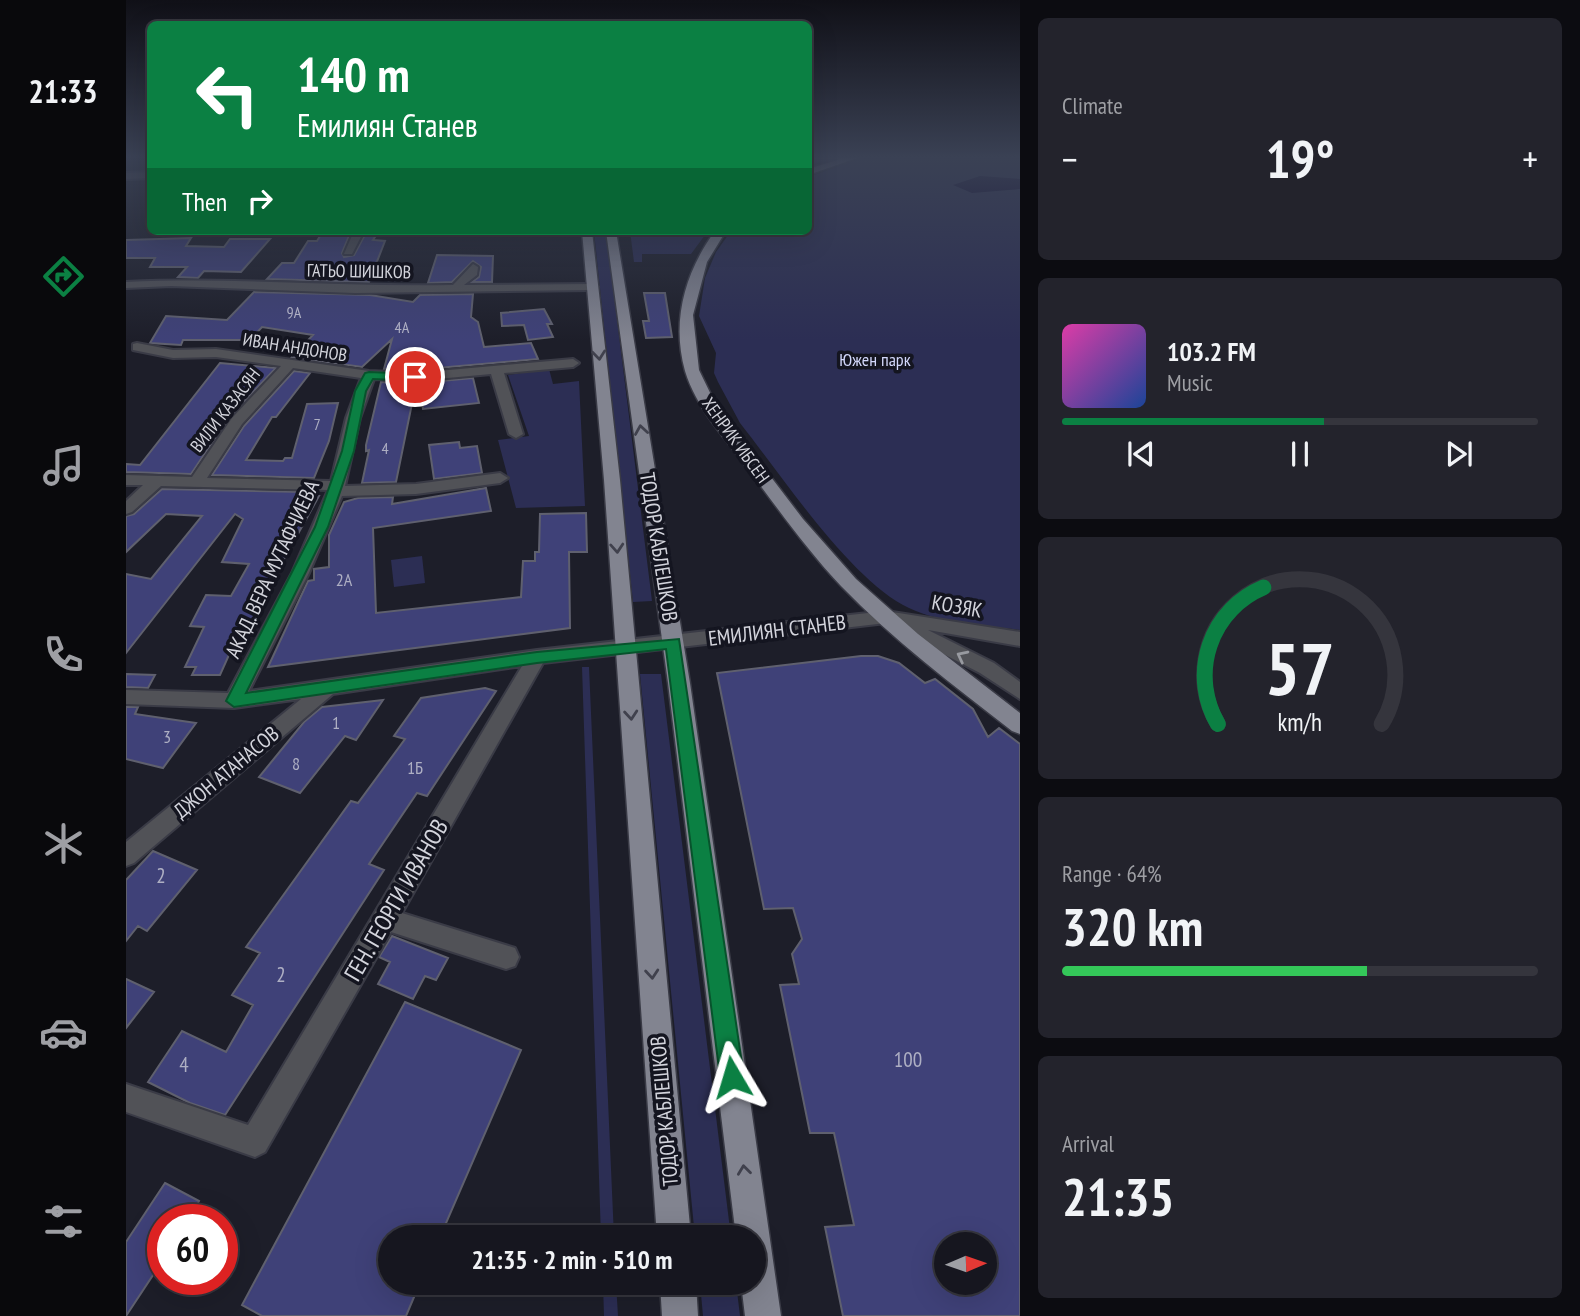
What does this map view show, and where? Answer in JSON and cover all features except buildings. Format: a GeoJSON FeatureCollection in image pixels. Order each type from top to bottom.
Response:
{"type":"FeatureCollection","features":[{"type":"Feature","properties":{"kind":"main road","name":"ТОДОР КАБЛЕШКОВ"},"geometry":{"type":"LineString","coordinates":[[587,235],[626,647],[673,1225]]}},
{"type":"Feature","properties":{"kind":"main road","name":"ТОДОР КАБЛЕШКОВ"},"geometry":{"type":"LineString","coordinates":[[612,235],[673,643],[751,1225]]}},
{"type":"Feature","properties":{"kind":"main road","name":"ХЕНРИК ИБСЕН"},"geometry":{"type":"LineString","coordinates":[[719,235],[701,261],[687,306],[685,327],[697,383],[802,529],[848,582],[916,646],[1020,725]]}},
{"type":"Feature","properties":{"kind":"main road"},"geometry":{"type":"LineString","coordinates":[[679,1295],[680,1316]]}},
{"type":"Feature","properties":{"kind":"main road"},"geometry":{"type":"LineString","coordinates":[[760,1295],[763,1316]]}},
{"type":"Feature","properties":{"kind":"street"},"geometry":{"type":"LineString","coordinates":[[348,253],[357,235]]}},
{"type":"Feature","properties":{"kind":"street"},"geometry":{"type":"LineString","coordinates":[[458,289],[459,283],[472,275],[473,267]]}},
{"type":"Feature","properties":{"kind":"street"},"geometry":{"type":"LineString","coordinates":[[511,272],[512,288]]}},
{"type":"Feature","properties":{"kind":"street","name":"ГАТЬО ШИШКОВ"},"geometry":{"type":"LineString","coordinates":[[126,285],[458,289],[592,287]]}},
{"type":"Feature","properties":{"kind":"street","name":"ИВАН АНДОНОВ"},"geometry":{"type":"LineString","coordinates":[[137,347],[173,354],[235,355],[369,375],[442,377],[573,363]]}},
{"type":"Feature","properties":{"kind":"street","name":"ВИЛИ КАЗАСЯН"},"geometry":{"type":"LineString","coordinates":[[196,482],[237,421],[289,365]]}},
{"type":"Feature","properties":{"kind":"street"},"geometry":{"type":"LineString","coordinates":[[496,370],[516,435]]}},
{"type":"Feature","properties":{"kind":"street","name":"АКАД. ВЕРА МУТАФЧИЕВА"},"geometry":{"type":"LineString","coordinates":[[234,701],[322,527],[336,488],[361,391],[369,375]]}},
{"type":"Feature","properties":{"kind":"street"},"geometry":{"type":"LineString","coordinates":[[126,480],[415,489],[500,478]]}},
{"type":"Feature","properties":{"kind":"street"},"geometry":{"type":"LineString","coordinates":[[126,509],[157,481]]}},
{"type":"Feature","properties":{"kind":"street","name":"ЕМИЛИЯН СТАНЕВ"},"geometry":{"type":"LineString","coordinates":[[126,697],[234,701],[537,657],[886,617]]}},
{"type":"Feature","properties":{"kind":"street","name":"КОЗЯК"},"geometry":{"type":"LineString","coordinates":[[886,617],[1020,639]]}},
{"type":"Feature","properties":{"kind":"street","name":"ХЕНРИК ИБСЕН"},"geometry":{"type":"LineString","coordinates":[[886,617],[987,668],[1020,692]]}},
{"type":"Feature","properties":{"kind":"street","name":"ГЕН. ГЕОРГИ ИВАНОВ"},"geometry":{"type":"LineString","coordinates":[[126,1098],[145,1107],[255,1142],[537,657]]}},
{"type":"Feature","properties":{"kind":"street","name":"ДЖОН АТАНАСОВ"},"geometry":{"type":"LineString","coordinates":[[126,856],[326,689]]}},
{"type":"Feature","properties":{"kind":"street"},"geometry":{"type":"LineString","coordinates":[[385,919],[506,957]]}},
{"type":"Feature","properties":{"kind":"green space","name":"Южен парк"},"geometry":{"type":"Polygon","coordinates":[[[812,218],[1020,218],[1020,630],[964,623],[909,608],[864,575],[818,525],[740,423],[714,373],[716,353],[699,316],[705,278],[716,252],[728,235],[812,235],[812,218]]]}},
{"type":"Feature","properties":{"kind":"green space"},"geometry":{"type":"Polygon","coordinates":[[[594,235],[606,235],[652,601],[633,602],[594,235]]]}},
{"type":"Feature","properties":{"kind":"green space"},"geometry":{"type":"Polygon","coordinates":[[[631,235],[705,235],[691,254],[642,254],[642,262],[634,262],[631,235]]]}},
{"type":"Feature","properties":{"kind":"green space"},"geometry":{"type":"Polygon","coordinates":[[[549,369],[553,384],[579,381],[585,506],[516,508],[498,440],[529,436],[508,375],[549,369]]]}},
{"type":"Feature","properties":{"kind":"green space"},"geometry":{"type":"Polygon","coordinates":[[[422,556],[425,583],[394,587],[391,560],[422,556]]]}},
{"type":"Feature","properties":{"kind":"green space"},"geometry":{"type":"Polygon","coordinates":[[[582,667],[589,667],[613,1225],[601,1225],[582,667]]]}},
{"type":"Feature","properties":{"kind":"green space"},"geometry":{"type":"Polygon","coordinates":[[[640,674],[661,674],[730,1225],[694,1225],[640,674]]]}},
{"type":"Feature","properties":{"kind":"green space"},"geometry":{"type":"Polygon","coordinates":[[[603,1295],[617,1295],[618,1316],[604,1316],[603,1295]]]}},
{"type":"Feature","properties":{"kind":"green space"},"geometry":{"type":"Polygon","coordinates":[[[701,1295],[737,1295],[740,1316],[703,1316],[701,1295]]]}},
{"type":"Feature","properties":{"kind":"route"},"geometry":{"type":"LineString","coordinates":[[415,377],[369,375],[361,391],[348,451],[322,527],[234,701],[537,657],[673,643],[732,1077]]}}]}
